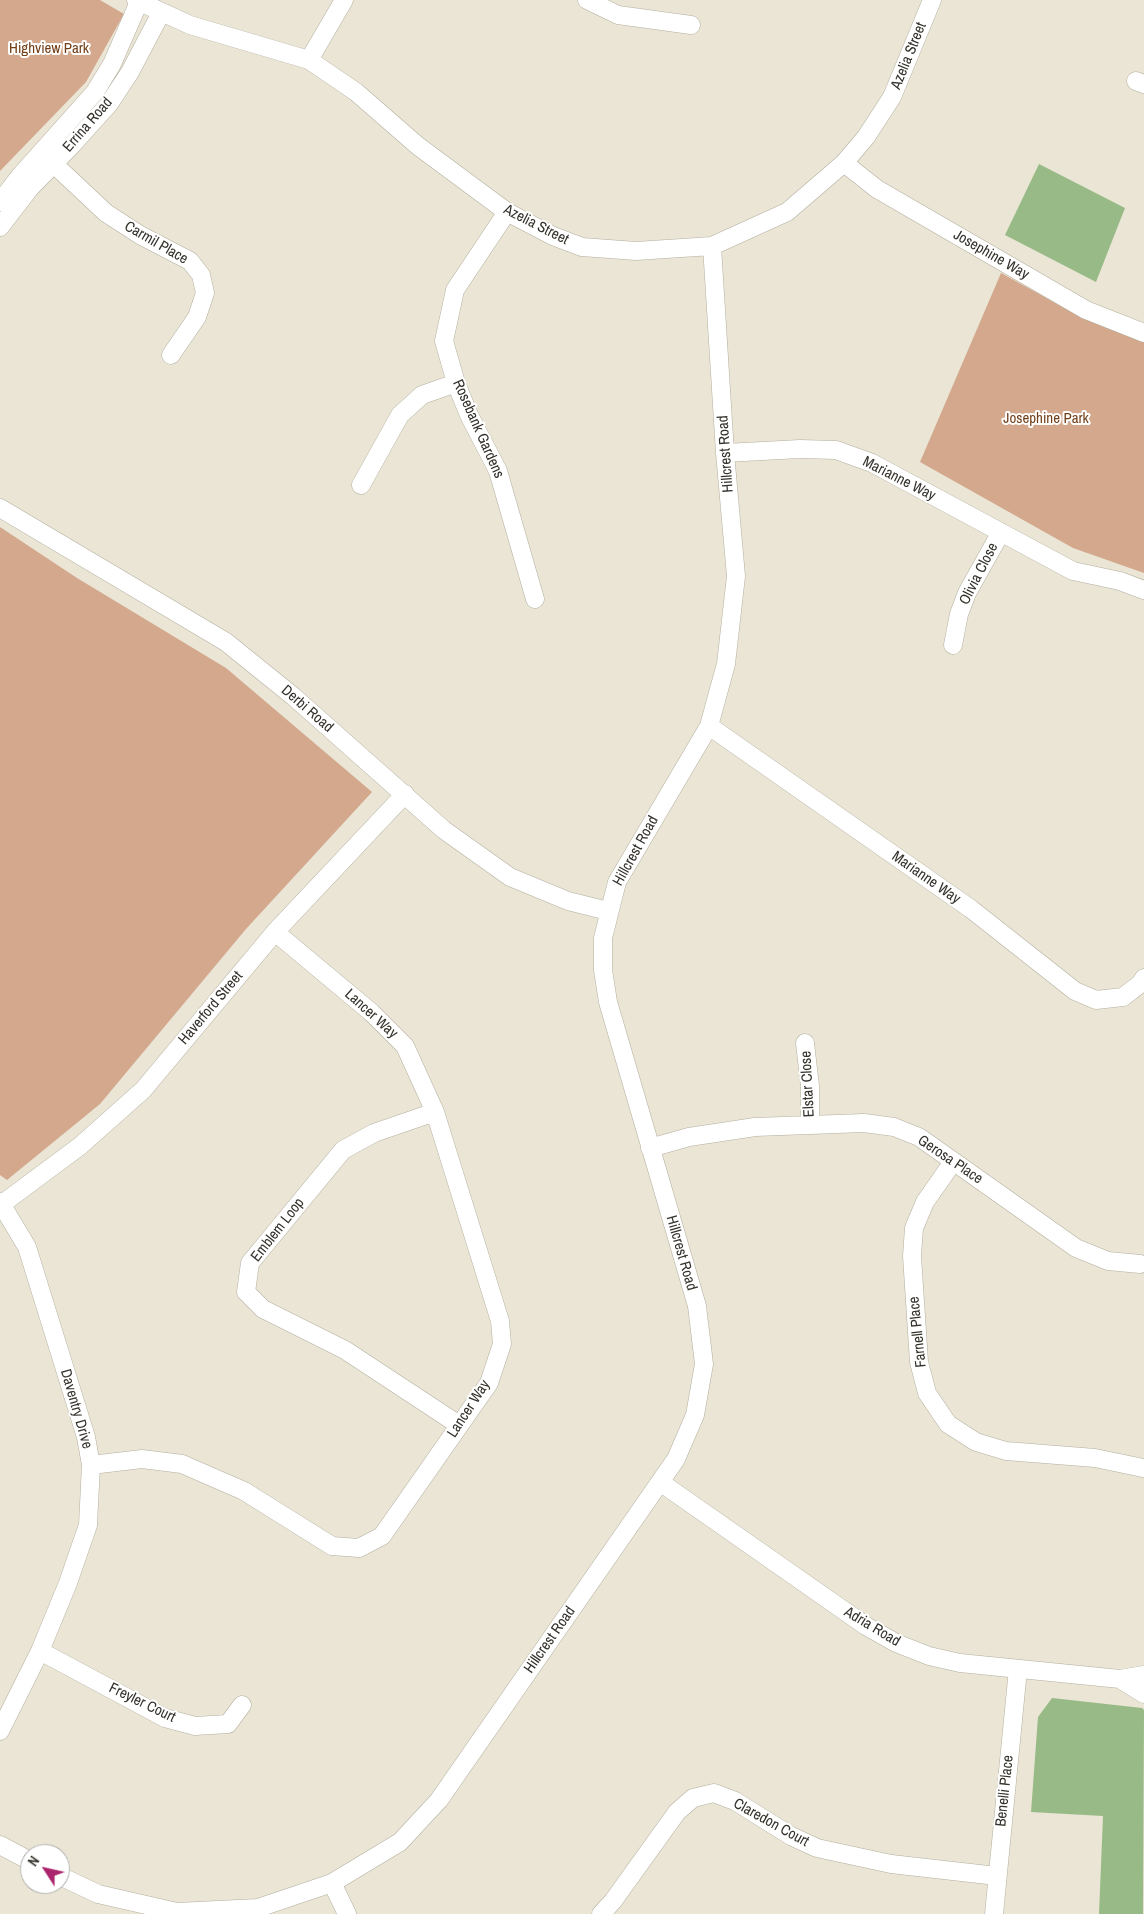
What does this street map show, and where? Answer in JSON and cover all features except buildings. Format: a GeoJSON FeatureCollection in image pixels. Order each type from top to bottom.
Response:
{"type":"FeatureCollection","features":[{"type":"Feature","properties":{"kind":"street"},"geometry":{"type":"LineString","coordinates":[[309,60],[344,0]]}},
{"type":"Feature","properties":{"kind":"street"},"geometry":{"type":"LineString","coordinates":[[587,0],[618,15],[691,25]]}},
{"type":"Feature","properties":{"kind":"street","name":"Azelia Street"},"geometry":{"type":"LineString","coordinates":[[138,1],[190,25],[309,60],[356,92],[418,146],[507,212],[553,236],[582,247],[636,251],[712,246],[787,212],[844,163],[866,137],[892,97],[932,0]]}},
{"type":"Feature","properties":{"kind":"street","name":"Errina Road"},"geometry":{"type":"LineString","coordinates":[[0,227],[30,188],[95,92],[112,64],[138,1]]}},
{"type":"Feature","properties":{"kind":"street","name":"Errina Road"},"geometry":{"type":"LineString","coordinates":[[0,202],[109,104],[130,72],[161,13]]}},
{"type":"Feature","properties":{"kind":"street","name":"Carmil Place"},"geometry":{"type":"LineString","coordinates":[[48,159],[106,213],[140,235],[190,261],[201,275],[205,293],[197,317],[171,355]]}},
{"type":"Feature","properties":{"kind":"street","name":"Josephine Way"},"geometry":{"type":"LineString","coordinates":[[844,163],[877,189],[1086,310],[1144,334]]}},
{"type":"Feature","properties":{"kind":"street","name":"Rosebank Gardens"},"geometry":{"type":"LineString","coordinates":[[507,212],[455,290],[444,341],[456,383],[469,416],[498,471],[535,600]]}},
{"type":"Feature","properties":{"kind":"street","name":"Hillcrest Road"},"geometry":{"type":"LineString","coordinates":[[70,1881],[98,1894],[177,1912],[258,1908],[332,1883],[400,1842],[439,1800],[676,1459],[695,1416],[704,1364],[697,1306],[608,1002],[603,970],[603,938],[608,911],[617,882],[709,726],[726,664],[736,576],[725,453],[712,246]]}},
{"type":"Feature","properties":{"kind":"street"},"geometry":{"type":"LineString","coordinates":[[361,485],[400,415],[422,395],[456,383]]}},
{"type":"Feature","properties":{"kind":"street","name":"Marianne Way"},"geometry":{"type":"LineString","coordinates":[[725,453],[800,448],[836,450],[872,463],[1072,571],[1120,581],[1144,590]]}},
{"type":"Feature","properties":{"kind":"street","name":"Derbi Road"},"geometry":{"type":"LineString","coordinates":[[0,508],[226,642],[294,697],[444,830],[510,877],[568,901],[608,911]]}},
{"type":"Feature","properties":{"kind":"street","name":"Olivia Close"},"geometry":{"type":"LineString","coordinates":[[953,645],[959,614],[967,593],[1000,532]]}},
{"type":"Feature","properties":{"kind":"street","name":"Marianne Way"},"geometry":{"type":"LineString","coordinates":[[709,726],[971,909],[1075,991],[1096,1000],[1123,997],[1140,984],[1144,978]]}},
{"type":"Feature","properties":{"kind":"street","name":"Haverford Street"},"geometry":{"type":"LineString","coordinates":[[1,1203],[80,1146],[143,1090],[274,932],[405,794]]}},
{"type":"Feature","properties":{"kind":"street","name":"Lancer Way"},"geometry":{"type":"LineString","coordinates":[[91,1465],[142,1459],[182,1464],[244,1491],[332,1546],[359,1548],[382,1536],[489,1383],[502,1344],[500,1321],[435,1112],[405,1046],[372,1013],[274,932]]}},
{"type":"Feature","properties":{"kind":"street","name":"Elstar Close"},"geometry":{"type":"LineString","coordinates":[[805,1043],[810,1086],[810,1125]]}},
{"type":"Feature","properties":{"kind":"street","name":"Emblem Loop"},"geometry":{"type":"LineString","coordinates":[[435,1112],[374,1133],[343,1150],[250,1263],[246,1292],[264,1309],[346,1350],[459,1425]]}},
{"type":"Feature","properties":{"kind":"street","name":"Gerosa Place"},"geometry":{"type":"LineString","coordinates":[[650,1148],[689,1138],[755,1127],[864,1123],[894,1127],[919,1137],[1076,1248],[1108,1261],[1140,1264]]}},
{"type":"Feature","properties":{"kind":"street","name":"Farnell Place"},"geometry":{"type":"LineString","coordinates":[[954,1162],[925,1202],[914,1228],[912,1256],[919,1362],[927,1393],[948,1424],[976,1442],[1006,1451],[1095,1458],[1143,1468]]}},
{"type":"Feature","properties":{"kind":"street","name":"Daventry Drive"},"geometry":{"type":"LineString","coordinates":[[0,1731],[40,1651],[68,1583],[88,1525],[91,1465],[86,1437],[26,1248],[1,1203]]}},
{"type":"Feature","properties":{"kind":"street","name":"Adria Road"},"geometry":{"type":"LineString","coordinates":[[660,1482],[866,1626],[896,1643],[929,1656],[960,1663],[1120,1679],[1144,1675]]}},
{"type":"Feature","properties":{"kind":"street","name":"Freyler Court"},"geometry":{"type":"LineString","coordinates":[[40,1651],[166,1718],[195,1726],[228,1724],[242,1705]]}},
{"type":"Feature","properties":{"kind":"street","name":"Benelli Place"},"geometry":{"type":"LineString","coordinates":[[994,1914],[996,1876],[1018,1668]]}},
{"type":"Feature","properties":{"kind":"street","name":"Adria Road"},"geometry":{"type":"LineString","coordinates":[[1120,1679],[1144,1694]]}},
{"type":"Feature","properties":{"kind":"street","name":"Claredon Court"},"geometry":{"type":"LineString","coordinates":[[601,1914],[613,1901],[677,1812],[693,1798],[714,1793],[735,1801],[790,1836],[817,1848],[891,1864],[996,1876]]}},
{"type":"Feature","properties":{"kind":"street"},"geometry":{"type":"LineString","coordinates":[[0,1845],[20,1856]]}},
{"type":"Feature","properties":{"kind":"street"},"geometry":{"type":"LineString","coordinates":[[332,1883],[347,1914]]}},
{"type":"Feature","properties":{"kind":"green space","name":"Highview Park"},"geometry":{"type":"Polygon","coordinates":[[[0,0],[100,0],[124,14],[86,82],[0,171],[0,0]]]}},
{"type":"Feature","properties":{"kind":"green space","name":"Josephine Park"},"geometry":{"type":"Polygon","coordinates":[[[1001,273],[1079,316],[1144,342],[1144,573],[1073,548],[920,462],[1001,273]]]}},
{"type":"Feature","properties":{"kind":"green space"},"geometry":{"type":"Polygon","coordinates":[[[0,527],[77,578],[226,668],[372,792],[246,929],[100,1104],[7,1180],[0,1175],[0,527]]]}},
{"type":"Feature","properties":{"kind":"shaded area"},"geometry":{"type":"Polygon","coordinates":[[[1039,164],[1125,208],[1096,282],[1005,235],[1039,164]]]}},
{"type":"Feature","properties":{"kind":"shaded area"},"geometry":{"type":"Polygon","coordinates":[[[1052,1698],[1142,1708],[1144,1710],[1143,1914],[1099,1914],[1103,1816],[1031,1812],[1038,1717],[1052,1698]]]}}]}
